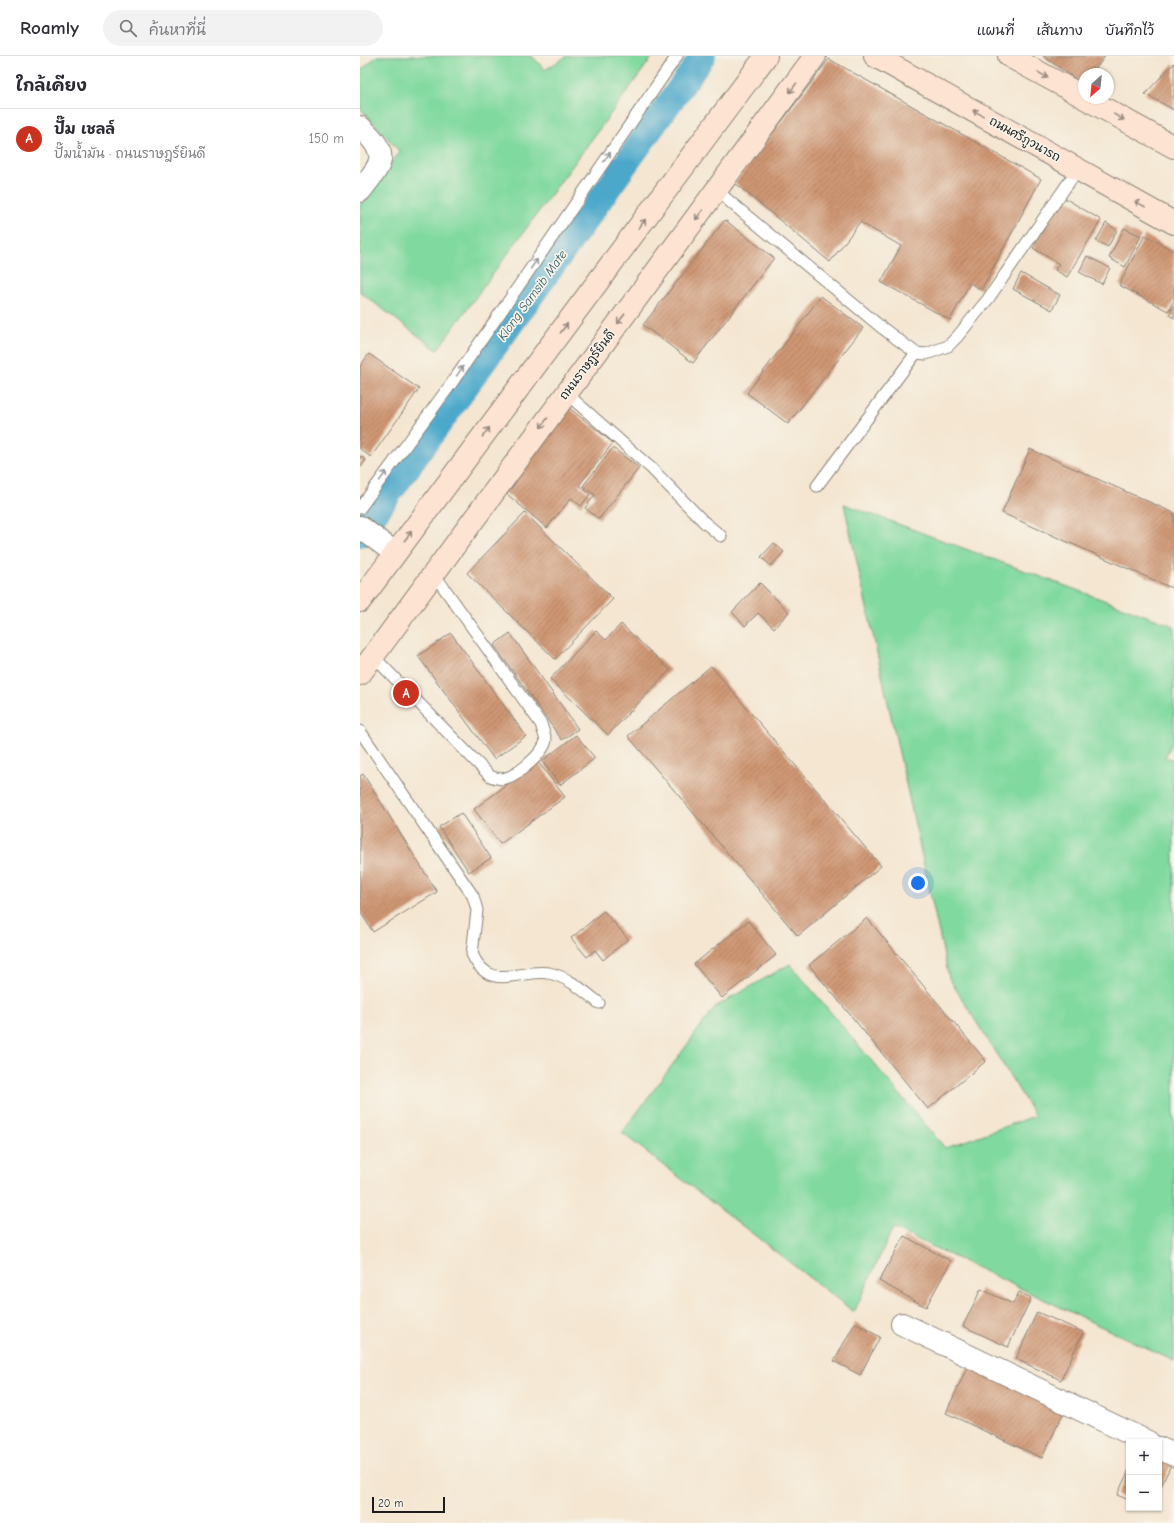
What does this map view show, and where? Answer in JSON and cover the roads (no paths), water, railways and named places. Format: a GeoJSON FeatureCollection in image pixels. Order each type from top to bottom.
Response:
{"type":"FeatureCollection","features":[{"type":"Feature","properties":{"kind":"main road"},"geometry":{"type":"LineString","coordinates":[[360,601],[389,549],[766,56]]}},
{"type":"Feature","properties":{"kind":"main road","name":"ถนนราษฎร์ยินดี"},"geometry":{"type":"LineString","coordinates":[[360,674],[815,56]]}},
{"type":"Feature","properties":{"kind":"main road","name":"ถนนศรีภูวนารถ"},"geometry":{"type":"LineString","coordinates":[[875,56],[1174,223]]}},
{"type":"Feature","properties":{"kind":"main road"},"geometry":{"type":"LineString","coordinates":[[1009,56],[1078,94]]}},
{"type":"Feature","properties":{"kind":"main road"},"geometry":{"type":"LineString","coordinates":[[1096,104],[1174,147]]}},
{"type":"Feature","properties":{"kind":"street"},"geometry":{"type":"LineString","coordinates":[[360,127],[377,145],[381,153],[380,163],[360,191]]}},
{"type":"Feature","properties":{"kind":"street"},"geometry":{"type":"LineString","coordinates":[[360,527],[389,549]]}},
{"type":"Feature","properties":{"kind":"street"},"geometry":{"type":"LineString","coordinates":[[902,1324],[1142,1439]]}},
{"type":"Feature","properties":{"kind":"street"},"geometry":{"type":"LineString","coordinates":[[1162,1449],[1174,1455]]}},
{"type":"Feature","properties":{"kind":"lane"},"geometry":{"type":"LineString","coordinates":[[360,508],[459,374],[677,56]]}},
{"type":"Feature","properties":{"kind":"lane"},"geometry":{"type":"LineString","coordinates":[[717,191],[916,353],[926,354],[948,346],[957,337],[988,299],[1078,169]]}},
{"type":"Feature","properties":{"kind":"lane"},"geometry":{"type":"LineString","coordinates":[[817,486],[916,353]]}},
{"type":"Feature","properties":{"kind":"lane"},"geometry":{"type":"LineString","coordinates":[[566,393],[652,469],[704,522],[721,536]]}},
{"type":"Feature","properties":{"kind":"lane"},"geometry":{"type":"LineString","coordinates":[[373,656],[490,776],[500,779],[510,776],[530,762],[542,750],[546,740],[541,724],[434,574]]}},
{"type":"Feature","properties":{"kind":"lane"},"geometry":{"type":"LineString","coordinates":[[360,731],[473,896],[477,910],[472,954],[480,966],[501,977],[542,972],[558,976],[571,982],[599,1003]]}},
{"type":"Feature","properties":{"kind":"waterway","name":"Klong Samsib Mate"},"geometry":{"type":"LineString","coordinates":[[360,534],[703,56]]}},
{"type":"Feature","properties":{"kind":"place","name":"ปั๊ม เชลล์"},"geometry":{"type":"Point","coordinates":[406,693]}}]}
